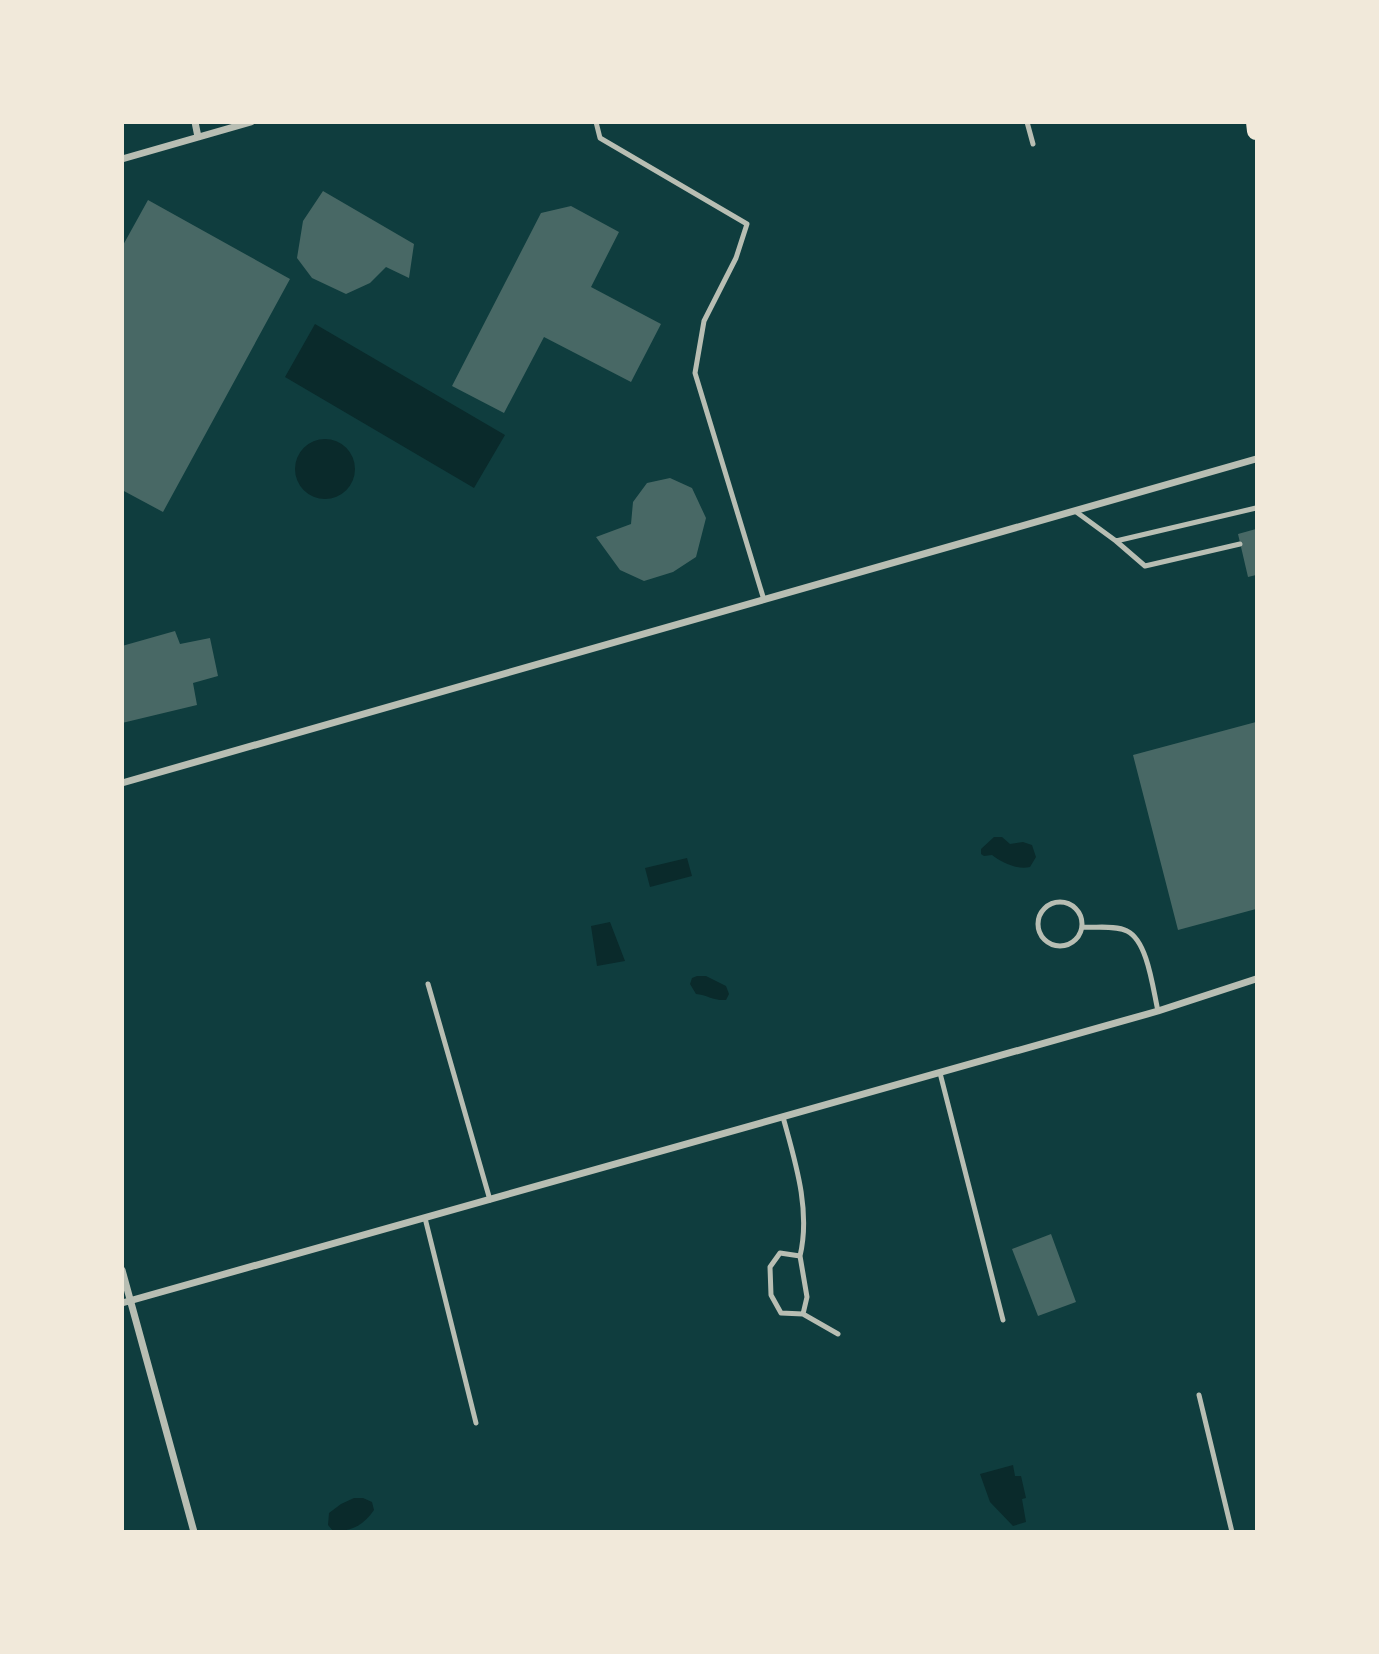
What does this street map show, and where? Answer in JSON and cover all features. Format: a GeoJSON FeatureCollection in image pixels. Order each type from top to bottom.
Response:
{"type":"FeatureCollection","features":[{"type":"Feature","properties":{"kind":"main road"},"geometry":{"type":"LineString","coordinates":[[1255,122],[1256,131]]}},
{"type":"Feature","properties":{"kind":"street"},"geometry":{"type":"LineString","coordinates":[[195,122],[198,137]]}},
{"type":"Feature","properties":{"kind":"street"},"geometry":{"type":"LineString","coordinates":[[122,159],[251,122]]}},
{"type":"Feature","properties":{"kind":"street"},"geometry":{"type":"LineString","coordinates":[[122,783],[1256,459]]}},
{"type":"Feature","properties":{"kind":"street"},"geometry":{"type":"LineString","coordinates":[[127,1302],[1158,1011],[1256,979]]}},
{"type":"Feature","properties":{"kind":"street"},"geometry":{"type":"LineString","coordinates":[[122,1270],[127,1302],[194,1531]]}},
{"type":"Feature","properties":{"kind":"lane"},"geometry":{"type":"LineString","coordinates":[[596,122],[600,138],[747,224],[736,258],[704,321],[695,373],[764,600]]}},
{"type":"Feature","properties":{"kind":"lane"},"geometry":{"type":"LineString","coordinates":[[1027,122],[1033,144]]}},
{"type":"Feature","properties":{"kind":"lane"},"geometry":{"type":"LineString","coordinates":[[1116,541],[1256,508]]}},
{"type":"Feature","properties":{"kind":"lane"},"geometry":{"type":"LineString","coordinates":[[1075,511],[1145,566],[1240,544]]}},
{"type":"Feature","properties":{"kind":"lane"},"geometry":{"type":"LineString","coordinates":[[1062,901],[1078,909],[1083,927],[1074,942],[1057,946],[1044,939],[1039,932],[1038,923],[1045,907],[1062,901]]}},
{"type":"Feature","properties":{"kind":"lane"},"geometry":{"type":"LineString","coordinates":[[1083,927],[1125,930],[1138,938],[1158,1011]]}},
{"type":"Feature","properties":{"kind":"lane"},"geometry":{"type":"LineString","coordinates":[[428,984],[490,1200]]}},
{"type":"Feature","properties":{"kind":"lane"},"geometry":{"type":"LineString","coordinates":[[940,1073],[1003,1320]]}},
{"type":"Feature","properties":{"kind":"lane"},"geometry":{"type":"LineString","coordinates":[[783,1117],[805,1216],[805,1236],[800,1256],[807,1297],[803,1314]]}},
{"type":"Feature","properties":{"kind":"lane"},"geometry":{"type":"LineString","coordinates":[[425,1218],[476,1423]]}},
{"type":"Feature","properties":{"kind":"lane"},"geometry":{"type":"LineString","coordinates":[[800,1256],[780,1252],[770,1267],[771,1295],[781,1313],[803,1314],[838,1334]]}},
{"type":"Feature","properties":{"kind":"lane"},"geometry":{"type":"LineString","coordinates":[[1199,1395],[1232,1531]]}},
{"type":"Feature","properties":{"kind":"water"},"geometry":{"type":"Polygon","coordinates":[[[315,324],[505,435],[474,488],[285,377],[315,324]]]}},
{"type":"Feature","properties":{"kind":"water"},"geometry":{"type":"Polygon","coordinates":[[[319,439],[331,439],[350,452],[355,469],[353,481],[342,494],[331,499],[319,499],[300,486],[295,475],[295,463],[308,444],[319,439]]]}},
{"type":"Feature","properties":{"kind":"water"},"geometry":{"type":"Polygon","coordinates":[[[994,837],[1002,837],[1010,844],[1023,842],[1032,845],[1036,857],[1030,867],[1015,867],[992,855],[981,854],[981,849],[994,837]]]}},
{"type":"Feature","properties":{"kind":"water"},"geometry":{"type":"Polygon","coordinates":[[[687,858],[692,876],[650,887],[645,868],[687,858]]]}},
{"type":"Feature","properties":{"kind":"water"},"geometry":{"type":"Polygon","coordinates":[[[610,922],[625,961],[597,966],[591,926],[610,922]]]}},
{"type":"Feature","properties":{"kind":"water"},"geometry":{"type":"Polygon","coordinates":[[[706,976],[726,986],[729,994],[726,1000],[696,994],[690,984],[692,978],[706,976]]]}},
{"type":"Feature","properties":{"kind":"water"},"geometry":{"type":"Polygon","coordinates":[[[1013,1465],[1015,1476],[1021,1476],[1026,1498],[1022,1499],[1026,1522],[1013,1526],[990,1502],[980,1474],[1013,1465]]]}},
{"type":"Feature","properties":{"kind":"water"},"geometry":{"type":"Polygon","coordinates":[[[354,1498],[372,1502],[374,1510],[366,1520],[356,1526],[333,1531],[328,1525],[329,1513],[354,1498]]]}},
{"type":"Feature","properties":{"kind":"building"},"geometry":{"type":"Polygon","coordinates":[[[323,191],[414,244],[409,278],[386,267],[370,283],[346,294],[312,278],[297,258],[303,221],[323,191]]]}},
{"type":"Feature","properties":{"kind":"building"},"geometry":{"type":"Polygon","coordinates":[[[148,200],[290,279],[163,512],[122,490],[122,247],[148,200]]]}},
{"type":"Feature","properties":{"kind":"building"},"geometry":{"type":"Polygon","coordinates":[[[571,206],[619,232],[591,287],[661,324],[631,382],[544,337],[504,413],[452,386],[541,213],[571,206]]]}},
{"type":"Feature","properties":{"kind":"building"},"geometry":{"type":"Polygon","coordinates":[[[670,478],[692,488],[706,518],[696,557],[673,572],[644,581],[620,570],[596,537],[631,524],[633,502],[647,483],[670,478]]]}},
{"type":"Feature","properties":{"kind":"building"},"geometry":{"type":"Polygon","coordinates":[[[1256,529],[1256,575],[1248,577],[1238,534],[1256,529]]]}},
{"type":"Feature","properties":{"kind":"building"},"geometry":{"type":"Polygon","coordinates":[[[175,631],[180,644],[210,638],[218,676],[193,683],[197,705],[122,723],[122,646],[175,631]]]}},
{"type":"Feature","properties":{"kind":"building"},"geometry":{"type":"Polygon","coordinates":[[[1256,722],[1256,909],[1178,930],[1133,755],[1256,722]]]}},
{"type":"Feature","properties":{"kind":"building"},"geometry":{"type":"Polygon","coordinates":[[[1051,1234],[1076,1302],[1038,1316],[1012,1249],[1051,1234]]]}}]}
